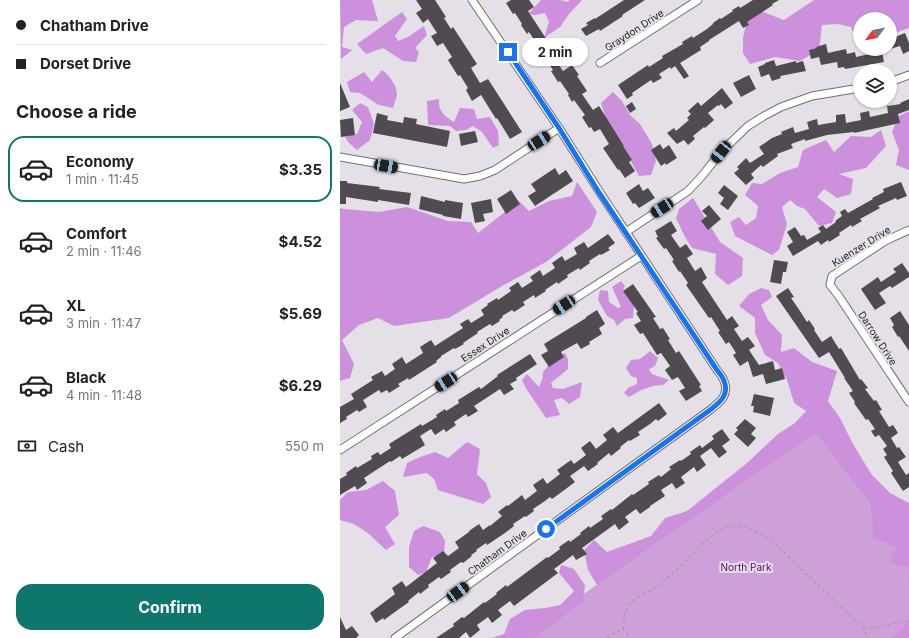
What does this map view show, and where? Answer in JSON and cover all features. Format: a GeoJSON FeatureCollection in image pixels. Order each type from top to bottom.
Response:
{"type":"FeatureCollection","features":[{"type":"Feature","properties":{"kind":"street","name":"Graydon Drive"},"geometry":{"type":"LineString","coordinates":[[600,63],[698,0]]}},
{"type":"Feature","properties":{"kind":"street"},"geometry":{"type":"LineString","coordinates":[[474,1],[559,128],[641,256]]}},
{"type":"Feature","properties":{"kind":"street"},"geometry":{"type":"LineString","coordinates":[[897,79],[909,75]]}},
{"type":"Feature","properties":{"kind":"street"},"geometry":{"type":"LineString","coordinates":[[626,232],[688,191],[721,152],[748,126],[781,107],[812,96],[853,89]]}},
{"type":"Feature","properties":{"kind":"street"},"geometry":{"type":"LineString","coordinates":[[340,158],[464,179],[480,176],[495,170],[559,128]]}},
{"type":"Feature","properties":{"kind":"street","name":"Kuenzer Drive"},"geometry":{"type":"LineString","coordinates":[[830,285],[832,276],[885,241],[909,230]]}},
{"type":"Feature","properties":{"kind":"street","name":"Chatham Drive"},"geometry":{"type":"LineString","coordinates":[[395,638],[710,410],[722,399],[725,388],[724,381],[641,256]]}},
{"type":"Feature","properties":{"kind":"street","name":"Essex Drive"},"geometry":{"type":"LineString","coordinates":[[340,450],[641,256]]}},
{"type":"Feature","properties":{"kind":"street","name":"Darrow Drive"},"geometry":{"type":"LineString","coordinates":[[830,285],[909,402]]}},
{"type":"Feature","properties":{"kind":"path"},"geometry":{"type":"LineString","coordinates":[[630,638],[623,629],[627,609],[634,600],[661,583],[676,571],[700,546],[720,530],[727,527],[742,526],[762,534],[776,545],[864,629],[868,638]]}},
{"type":"Feature","properties":{"kind":"path"},"geometry":{"type":"LineString","coordinates":[[864,629],[909,621]]}},
{"type":"Feature","properties":{"kind":"path"},"geometry":{"type":"LineString","coordinates":[[607,638],[623,629]]}},
{"type":"Feature","properties":{"kind":"green space","name":"North Park"},"geometry":{"type":"Polygon","coordinates":[[[816,434],[869,503],[872,518],[888,534],[909,561],[909,638],[520,638],[764,469],[816,434]]]}},
{"type":"Feature","properties":{"kind":"shaded area"},"geometry":{"type":"Polygon","coordinates":[[[340,0],[372,0],[378,21],[356,20],[344,27],[342,47],[352,50],[341,59],[340,0]]]}},
{"type":"Feature","properties":{"kind":"shaded area"},"geometry":{"type":"Polygon","coordinates":[[[541,0],[560,0],[568,2],[569,0],[582,0],[569,14],[560,27],[544,38],[549,22],[545,13],[535,15],[528,14],[541,0]]]}},
{"type":"Feature","properties":{"kind":"shaded area"},"geometry":{"type":"Polygon","coordinates":[[[814,0],[909,0],[909,28],[897,32],[897,12],[853,12],[853,33],[851,27],[838,24],[822,25],[819,50],[800,61],[775,57],[750,64],[743,53],[743,37],[747,21],[761,11],[784,20],[814,0]]]}},
{"type":"Feature","properties":{"kind":"shaded area"},"geometry":{"type":"Polygon","coordinates":[[[402,12],[407,19],[395,36],[398,41],[408,37],[424,26],[427,35],[415,48],[419,52],[416,62],[403,61],[383,48],[366,54],[357,44],[402,12]]]}},
{"type":"Feature","properties":{"kind":"shaded area"},"geometry":{"type":"Polygon","coordinates":[[[382,70],[390,77],[397,91],[393,108],[379,105],[360,93],[350,92],[347,82],[364,72],[372,82],[382,70]]]}},
{"type":"Feature","properties":{"kind":"shaded area"},"geometry":{"type":"Polygon","coordinates":[[[613,92],[622,101],[630,115],[640,124],[652,144],[656,161],[651,175],[639,176],[606,119],[601,103],[613,92]]]}},
{"type":"Feature","properties":{"kind":"shaded area"},"geometry":{"type":"Polygon","coordinates":[[[439,99],[442,113],[454,122],[460,108],[474,109],[477,119],[490,117],[498,131],[499,145],[493,148],[482,132],[473,126],[466,130],[456,131],[450,126],[428,125],[427,101],[439,99]]]}},
{"type":"Feature","properties":{"kind":"shaded area"},"geometry":{"type":"Polygon","coordinates":[[[360,103],[368,107],[374,124],[370,140],[357,150],[348,142],[345,136],[357,134],[362,122],[352,110],[360,103]]]}},
{"type":"Feature","properties":{"kind":"shaded area"},"geometry":{"type":"Polygon","coordinates":[[[909,111],[909,170],[896,165],[899,150],[892,132],[899,116],[909,111]]]}},
{"type":"Feature","properties":{"kind":"shaded area"},"geometry":{"type":"Polygon","coordinates":[[[881,130],[886,146],[866,168],[839,174],[853,179],[851,194],[837,198],[824,189],[817,197],[836,212],[832,223],[819,226],[805,209],[797,206],[790,200],[782,207],[787,224],[779,250],[772,255],[735,236],[730,222],[739,217],[746,225],[756,218],[758,206],[745,195],[752,183],[762,184],[780,173],[798,167],[803,150],[826,140],[834,152],[851,136],[871,137],[881,130]]]}},
{"type":"Feature","properties":{"kind":"shaded area"},"geometry":{"type":"Polygon","coordinates":[[[577,182],[597,212],[591,227],[546,262],[502,286],[449,318],[394,326],[378,318],[359,325],[342,340],[354,364],[350,378],[340,381],[340,208],[379,212],[407,207],[448,221],[471,222],[478,233],[519,201],[529,211],[549,201],[572,196],[577,182]]]}},
{"type":"Feature","properties":{"kind":"shaded area"},"geometry":{"type":"Polygon","coordinates":[[[693,198],[720,242],[743,258],[742,276],[728,285],[715,274],[716,254],[692,248],[676,218],[679,209],[693,198]]]}},
{"type":"Feature","properties":{"kind":"shaded area"},"geometry":{"type":"Polygon","coordinates":[[[621,281],[625,286],[623,290],[634,306],[633,318],[625,319],[617,326],[614,320],[607,316],[598,300],[600,290],[608,291],[609,302],[618,308],[621,307],[612,287],[621,281]]]}},
{"type":"Feature","properties":{"kind":"shaded area"},"geometry":{"type":"Polygon","coordinates":[[[761,288],[769,290],[772,297],[761,305],[768,320],[782,335],[781,352],[794,348],[812,362],[837,371],[828,401],[840,418],[854,446],[872,475],[890,493],[909,503],[909,568],[890,563],[896,547],[873,537],[872,518],[869,503],[816,434],[597,585],[588,570],[584,550],[594,540],[607,552],[651,536],[665,518],[687,511],[747,463],[778,434],[795,423],[806,411],[794,403],[787,380],[778,363],[765,355],[755,333],[755,318],[739,306],[749,294],[761,288]]]}},
{"type":"Feature","properties":{"kind":"shaded area"},"geometry":{"type":"Polygon","coordinates":[[[650,351],[658,358],[655,366],[649,369],[652,374],[669,380],[663,385],[653,386],[641,390],[629,397],[624,393],[628,388],[637,384],[637,378],[631,376],[626,368],[631,360],[640,359],[650,351]]]}},
{"type":"Feature","properties":{"kind":"shaded area"},"geometry":{"type":"Polygon","coordinates":[[[565,353],[568,359],[568,369],[551,383],[553,388],[563,389],[582,382],[580,397],[569,404],[562,398],[554,400],[560,415],[546,418],[522,380],[527,374],[539,387],[543,372],[554,359],[565,353]]]}},
{"type":"Feature","properties":{"kind":"shaded area"},"geometry":{"type":"Polygon","coordinates":[[[467,442],[480,449],[477,474],[486,483],[491,497],[483,504],[438,490],[434,479],[427,473],[403,477],[407,463],[435,452],[448,458],[467,442]]]}},
{"type":"Feature","properties":{"kind":"shaded area"},"geometry":{"type":"Polygon","coordinates":[[[383,481],[395,491],[399,515],[385,527],[395,544],[386,550],[369,534],[354,524],[340,520],[340,500],[348,492],[366,490],[383,481]]]}},
{"type":"Feature","properties":{"kind":"shaded area"},"geometry":{"type":"Polygon","coordinates":[[[423,526],[440,532],[445,541],[444,554],[432,557],[426,572],[418,575],[409,567],[409,547],[414,531],[423,526]]]}},
{"type":"Feature","properties":{"kind":"shaded area"},"geometry":{"type":"Polygon","coordinates":[[[561,565],[574,569],[585,585],[583,602],[534,638],[492,638],[504,634],[510,619],[525,610],[560,605],[574,591],[559,573],[561,565]]]}},
{"type":"Feature","properties":{"kind":"shaded area"},"geometry":{"type":"Polygon","coordinates":[[[909,620],[909,638],[891,638],[899,632],[909,620]]]}},
{"type":"Feature","properties":{"kind":"building"},"geometry":{"type":"Polygon","coordinates":[[[416,0],[435,0],[446,17],[444,18],[451,29],[453,27],[477,64],[471,68],[480,83],[488,79],[522,132],[510,139],[481,95],[472,101],[466,90],[468,88],[448,60],[452,57],[443,43],[437,46],[431,36],[437,33],[428,19],[423,23],[416,13],[422,9],[416,0]]]}},
{"type":"Feature","properties":{"kind":"building"},"geometry":{"type":"Polygon","coordinates":[[[511,0],[529,0],[534,7],[528,11],[547,40],[552,46],[557,42],[564,53],[555,59],[563,71],[572,65],[587,91],[582,94],[593,110],[599,106],[632,160],[629,162],[635,171],[625,178],[603,148],[609,144],[600,129],[594,132],[591,127],[589,128],[582,117],[585,115],[574,100],[572,102],[568,95],[569,94],[560,81],[558,82],[551,71],[553,70],[545,58],[543,59],[536,48],[538,46],[529,32],[527,34],[515,13],[513,14],[506,3],[511,0]]]}},
{"type":"Feature","properties":{"kind":"building"},"geometry":{"type":"Polygon","coordinates":[[[624,0],[645,0],[600,31],[599,29],[586,36],[581,29],[588,25],[586,23],[595,19],[624,0]]]}},
{"type":"Feature","properties":{"kind":"building"},"geometry":{"type":"Polygon","coordinates":[[[753,0],[779,0],[747,22],[749,25],[743,28],[739,21],[709,40],[700,47],[701,50],[680,63],[689,76],[684,79],[675,66],[671,69],[670,67],[659,74],[662,78],[653,83],[651,80],[632,93],[633,95],[627,99],[618,85],[648,65],[649,67],[663,58],[662,56],[683,44],[682,42],[692,36],[693,38],[720,18],[721,19],[733,11],[732,10],[739,6],[740,8],[753,0]]]}},
{"type":"Feature","properties":{"kind":"building"},"geometry":{"type":"Polygon","coordinates":[[[905,33],[909,43],[909,51],[903,54],[900,46],[897,47],[897,36],[905,33]]]}},
{"type":"Feature","properties":{"kind":"building"},"geometry":{"type":"Polygon","coordinates":[[[826,44],[828,53],[846,49],[847,54],[853,52],[853,56],[856,57],[883,56],[884,62],[873,64],[853,64],[853,68],[845,69],[844,67],[838,68],[837,62],[821,65],[819,57],[811,59],[809,50],[817,48],[816,47],[826,44]]]}},
{"type":"Feature","properties":{"kind":"building"},"geometry":{"type":"Polygon","coordinates":[[[774,60],[776,66],[796,61],[796,63],[803,61],[806,71],[780,76],[781,78],[772,81],[769,74],[761,77],[758,67],[774,60]]]}},
{"type":"Feature","properties":{"kind":"building"},"geometry":{"type":"Polygon","coordinates":[[[749,75],[756,89],[741,97],[733,83],[749,75]]]}},
{"type":"Feature","properties":{"kind":"building"},"geometry":{"type":"Polygon","coordinates":[[[340,83],[350,107],[340,111],[340,83]]]}},
{"type":"Feature","properties":{"kind":"building"},"geometry":{"type":"Polygon","coordinates":[[[722,88],[733,103],[725,109],[721,104],[719,106],[718,105],[708,113],[714,120],[693,136],[695,139],[688,145],[684,140],[677,144],[667,133],[674,128],[676,131],[689,120],[687,118],[691,114],[688,111],[698,102],[701,106],[722,88]]]}},
{"type":"Feature","properties":{"kind":"building"},"geometry":{"type":"Polygon","coordinates":[[[909,99],[909,110],[898,114],[900,123],[854,133],[827,135],[805,141],[805,139],[791,144],[793,148],[777,154],[778,156],[763,167],[761,165],[751,174],[754,178],[746,185],[734,173],[739,169],[737,167],[746,158],[750,163],[764,154],[759,147],[772,138],[782,134],[781,132],[793,127],[795,133],[809,129],[807,122],[817,119],[818,125],[836,122],[836,115],[845,114],[846,123],[861,120],[860,113],[869,111],[870,117],[888,113],[887,108],[897,108],[897,105],[901,104],[900,103],[909,99]]]}},
{"type":"Feature","properties":{"kind":"building"},"geometry":{"type":"Polygon","coordinates":[[[632,102],[636,109],[630,113],[626,106],[632,102]]]}},
{"type":"Feature","properties":{"kind":"building"},"geometry":{"type":"Polygon","coordinates":[[[377,113],[388,116],[387,120],[403,123],[404,117],[417,119],[416,124],[450,131],[447,147],[373,133],[377,113]]]}},
{"type":"Feature","properties":{"kind":"building"},"geometry":{"type":"Polygon","coordinates":[[[353,118],[355,135],[341,137],[340,120],[353,118]]]}},
{"type":"Feature","properties":{"kind":"building"},"geometry":{"type":"Polygon","coordinates":[[[475,131],[478,142],[461,146],[459,134],[475,131]]]}},
{"type":"Feature","properties":{"kind":"building"},"geometry":{"type":"Polygon","coordinates":[[[660,144],[663,149],[669,145],[677,158],[666,165],[665,163],[661,166],[651,150],[660,144]]]}},
{"type":"Feature","properties":{"kind":"building"},"geometry":{"type":"Polygon","coordinates":[[[555,168],[559,175],[566,170],[573,181],[535,206],[528,196],[536,191],[531,184],[555,168]]]}},
{"type":"Feature","properties":{"kind":"building"},"geometry":{"type":"Polygon","coordinates":[[[340,181],[380,187],[379,189],[411,193],[409,205],[346,197],[346,204],[340,204],[340,181]]]}},
{"type":"Feature","properties":{"kind":"building"},"geometry":{"type":"Polygon","coordinates":[[[901,182],[907,196],[897,200],[896,198],[878,206],[880,208],[860,219],[862,221],[852,227],[851,225],[839,233],[840,235],[829,242],[828,240],[821,245],[818,241],[793,256],[787,246],[793,242],[787,232],[795,227],[801,236],[804,235],[807,240],[821,232],[818,228],[823,225],[826,229],[836,222],[835,221],[842,216],[840,212],[845,209],[848,213],[884,192],[883,189],[901,182]]]}},
{"type":"Feature","properties":{"kind":"building"},"geometry":{"type":"Polygon","coordinates":[[[639,184],[643,191],[648,188],[655,198],[639,208],[635,203],[633,204],[626,193],[639,184]]]}},
{"type":"Feature","properties":{"kind":"building"},"geometry":{"type":"Polygon","coordinates":[[[724,185],[738,196],[728,210],[720,204],[724,198],[718,193],[724,185]]]}},
{"type":"Feature","properties":{"kind":"building"},"geometry":{"type":"Polygon","coordinates":[[[511,190],[520,204],[506,214],[497,199],[511,190]]]}},
{"type":"Feature","properties":{"kind":"building"},"geometry":{"type":"Polygon","coordinates":[[[421,196],[445,202],[445,200],[463,203],[461,219],[443,216],[419,209],[421,196]]]}},
{"type":"Feature","properties":{"kind":"building"},"geometry":{"type":"Polygon","coordinates":[[[491,199],[493,212],[483,214],[485,221],[475,223],[471,203],[491,199]]]}},
{"type":"Feature","properties":{"kind":"building"},"geometry":{"type":"Polygon","coordinates":[[[709,205],[721,219],[708,230],[701,221],[707,216],[702,211],[709,205]]]}},
{"type":"Feature","properties":{"kind":"building"},"geometry":{"type":"Polygon","coordinates":[[[671,221],[677,231],[671,235],[680,248],[686,244],[693,254],[687,258],[695,271],[701,267],[707,278],[702,282],[727,320],[732,316],[739,326],[734,329],[742,341],[748,337],[755,346],[749,350],[759,365],[773,361],[775,370],[782,368],[785,379],[766,384],[763,374],[753,377],[748,361],[740,366],[733,355],[736,353],[729,342],[726,344],[711,317],[709,318],[686,285],[688,283],[672,261],[674,260],[666,248],[664,249],[656,238],[658,237],[655,231],[671,221]]]}},
{"type":"Feature","properties":{"kind":"building"},"geometry":{"type":"Polygon","coordinates":[[[608,234],[615,243],[608,248],[610,250],[589,261],[590,263],[580,270],[579,268],[567,275],[568,277],[558,284],[557,282],[535,298],[534,295],[523,302],[525,305],[514,312],[512,310],[502,316],[503,317],[499,320],[500,321],[492,326],[490,324],[477,332],[478,333],[463,343],[464,344],[441,356],[436,361],[437,362],[409,380],[408,378],[398,384],[400,386],[389,393],[387,390],[381,393],[379,390],[363,400],[367,407],[359,412],[357,410],[340,423],[340,407],[354,399],[351,394],[373,380],[371,377],[382,371],[385,376],[395,369],[392,364],[402,357],[406,364],[423,353],[420,347],[431,340],[435,346],[463,328],[460,324],[468,319],[471,323],[484,315],[481,310],[488,305],[487,304],[497,298],[498,300],[511,291],[509,288],[518,282],[522,288],[533,281],[530,277],[540,270],[543,276],[555,268],[552,263],[562,256],[565,261],[577,254],[574,248],[584,242],[588,248],[608,234]]]}},
{"type":"Feature","properties":{"kind":"building"},"geometry":{"type":"Polygon","coordinates":[[[774,260],[788,262],[786,272],[783,272],[781,284],[770,282],[774,260]]]}},
{"type":"Feature","properties":{"kind":"building"},"geometry":{"type":"Polygon","coordinates":[[[902,263],[909,273],[909,277],[892,288],[890,286],[879,293],[886,303],[875,310],[861,289],[878,277],[881,282],[896,272],[893,269],[902,263]]]}},
{"type":"Feature","properties":{"kind":"building"},"geometry":{"type":"Polygon","coordinates":[[[633,284],[656,317],[653,318],[660,329],[663,328],[670,339],[668,340],[676,353],[679,351],[701,385],[699,386],[702,391],[686,401],[679,391],[685,388],[678,377],[672,380],[665,370],[670,366],[661,353],[657,355],[643,333],[640,334],[634,325],[641,321],[636,313],[638,312],[623,291],[633,284]]]}},
{"type":"Feature","properties":{"kind":"building"},"geometry":{"type":"Polygon","coordinates":[[[788,288],[794,297],[791,298],[807,322],[809,320],[822,342],[831,336],[839,349],[841,348],[860,380],[861,379],[868,388],[865,389],[874,401],[876,400],[882,410],[879,411],[889,427],[893,425],[898,433],[891,438],[897,448],[899,447],[906,457],[898,462],[906,475],[909,473],[909,487],[903,491],[891,473],[893,471],[884,457],[887,455],[883,449],[887,446],[879,435],[875,437],[871,431],[875,429],[868,419],[866,420],[854,403],[855,402],[849,393],[853,391],[829,352],[819,358],[776,296],[788,288]]]}},
{"type":"Feature","properties":{"kind":"building"},"geometry":{"type":"Polygon","coordinates":[[[597,310],[605,324],[599,328],[602,334],[581,349],[577,343],[561,352],[564,357],[549,367],[541,355],[548,351],[544,344],[597,310]]]}},
{"type":"Feature","properties":{"kind":"building"},"geometry":{"type":"Polygon","coordinates":[[[900,311],[909,325],[909,351],[892,327],[894,325],[890,318],[900,311]]]}},
{"type":"Feature","properties":{"kind":"building"},"geometry":{"type":"Polygon","coordinates":[[[530,354],[537,364],[516,378],[517,380],[510,384],[514,389],[504,395],[500,389],[474,406],[478,411],[468,417],[466,414],[454,422],[456,425],[446,432],[444,429],[435,435],[431,429],[420,436],[425,445],[402,459],[400,456],[391,462],[390,461],[364,478],[367,483],[357,490],[355,486],[340,495],[340,479],[347,475],[346,473],[356,466],[357,468],[372,459],[371,456],[378,452],[380,455],[391,448],[389,444],[421,424],[422,426],[437,417],[436,415],[459,403],[458,400],[479,387],[481,389],[498,376],[497,375],[530,354]]]}},
{"type":"Feature","properties":{"kind":"building"},"geometry":{"type":"Polygon","coordinates":[[[754,394],[774,398],[770,416],[753,412],[754,406],[751,406],[754,394]]]}},
{"type":"Feature","properties":{"kind":"building"},"geometry":{"type":"Polygon","coordinates":[[[659,403],[667,414],[658,421],[656,419],[638,432],[640,435],[630,441],[629,440],[611,456],[609,453],[588,471],[584,466],[570,476],[575,482],[552,499],[550,497],[533,509],[534,511],[513,524],[514,526],[505,533],[487,545],[486,543],[476,550],[477,551],[471,555],[472,556],[463,563],[461,562],[450,570],[451,572],[441,579],[439,577],[428,585],[429,587],[420,594],[419,592],[408,601],[409,602],[384,620],[383,618],[376,623],[370,613],[395,594],[392,588],[402,581],[406,587],[437,563],[433,558],[443,551],[448,556],[459,548],[455,542],[469,531],[479,524],[483,530],[490,526],[502,516],[498,512],[507,505],[508,506],[522,495],[525,500],[537,491],[533,485],[543,478],[547,484],[560,474],[557,470],[571,460],[574,464],[586,455],[581,448],[590,441],[596,449],[607,440],[603,435],[613,427],[618,433],[659,403]]]}},
{"type":"Feature","properties":{"kind":"building"},"geometry":{"type":"Polygon","coordinates":[[[745,419],[756,428],[751,434],[756,438],[748,447],[734,434],[738,430],[736,428],[745,419]]]}},
{"type":"Feature","properties":{"kind":"building"},"geometry":{"type":"Polygon","coordinates":[[[722,429],[730,440],[722,446],[727,452],[719,458],[711,448],[700,456],[706,465],[697,472],[694,467],[681,477],[685,483],[676,489],[672,483],[661,490],[665,496],[640,514],[636,509],[625,517],[629,522],[619,530],[615,524],[582,548],[587,554],[576,560],[573,555],[554,569],[558,573],[514,606],[510,601],[498,610],[502,615],[492,623],[488,617],[477,625],[480,630],[470,638],[466,632],[459,638],[436,638],[454,626],[453,624],[462,617],[464,618],[497,594],[496,593],[506,585],[507,587],[547,557],[548,558],[560,549],[559,547],[569,540],[570,542],[589,526],[590,528],[603,519],[601,516],[649,484],[648,482],[659,475],[661,477],[671,469],[669,467],[691,454],[690,452],[700,445],[702,448],[714,439],[712,436],[722,429]]]}},
{"type":"Feature","properties":{"kind":"building"},"geometry":{"type":"Polygon","coordinates":[[[340,617],[346,630],[352,626],[359,635],[356,638],[340,638],[340,617]]]}},
{"type":"Feature","properties":{"kind":"route"},"geometry":{"type":"LineString","coordinates":[[508,52],[717,370],[724,381],[725,388],[722,399],[719,403],[546,529]]}}]}
